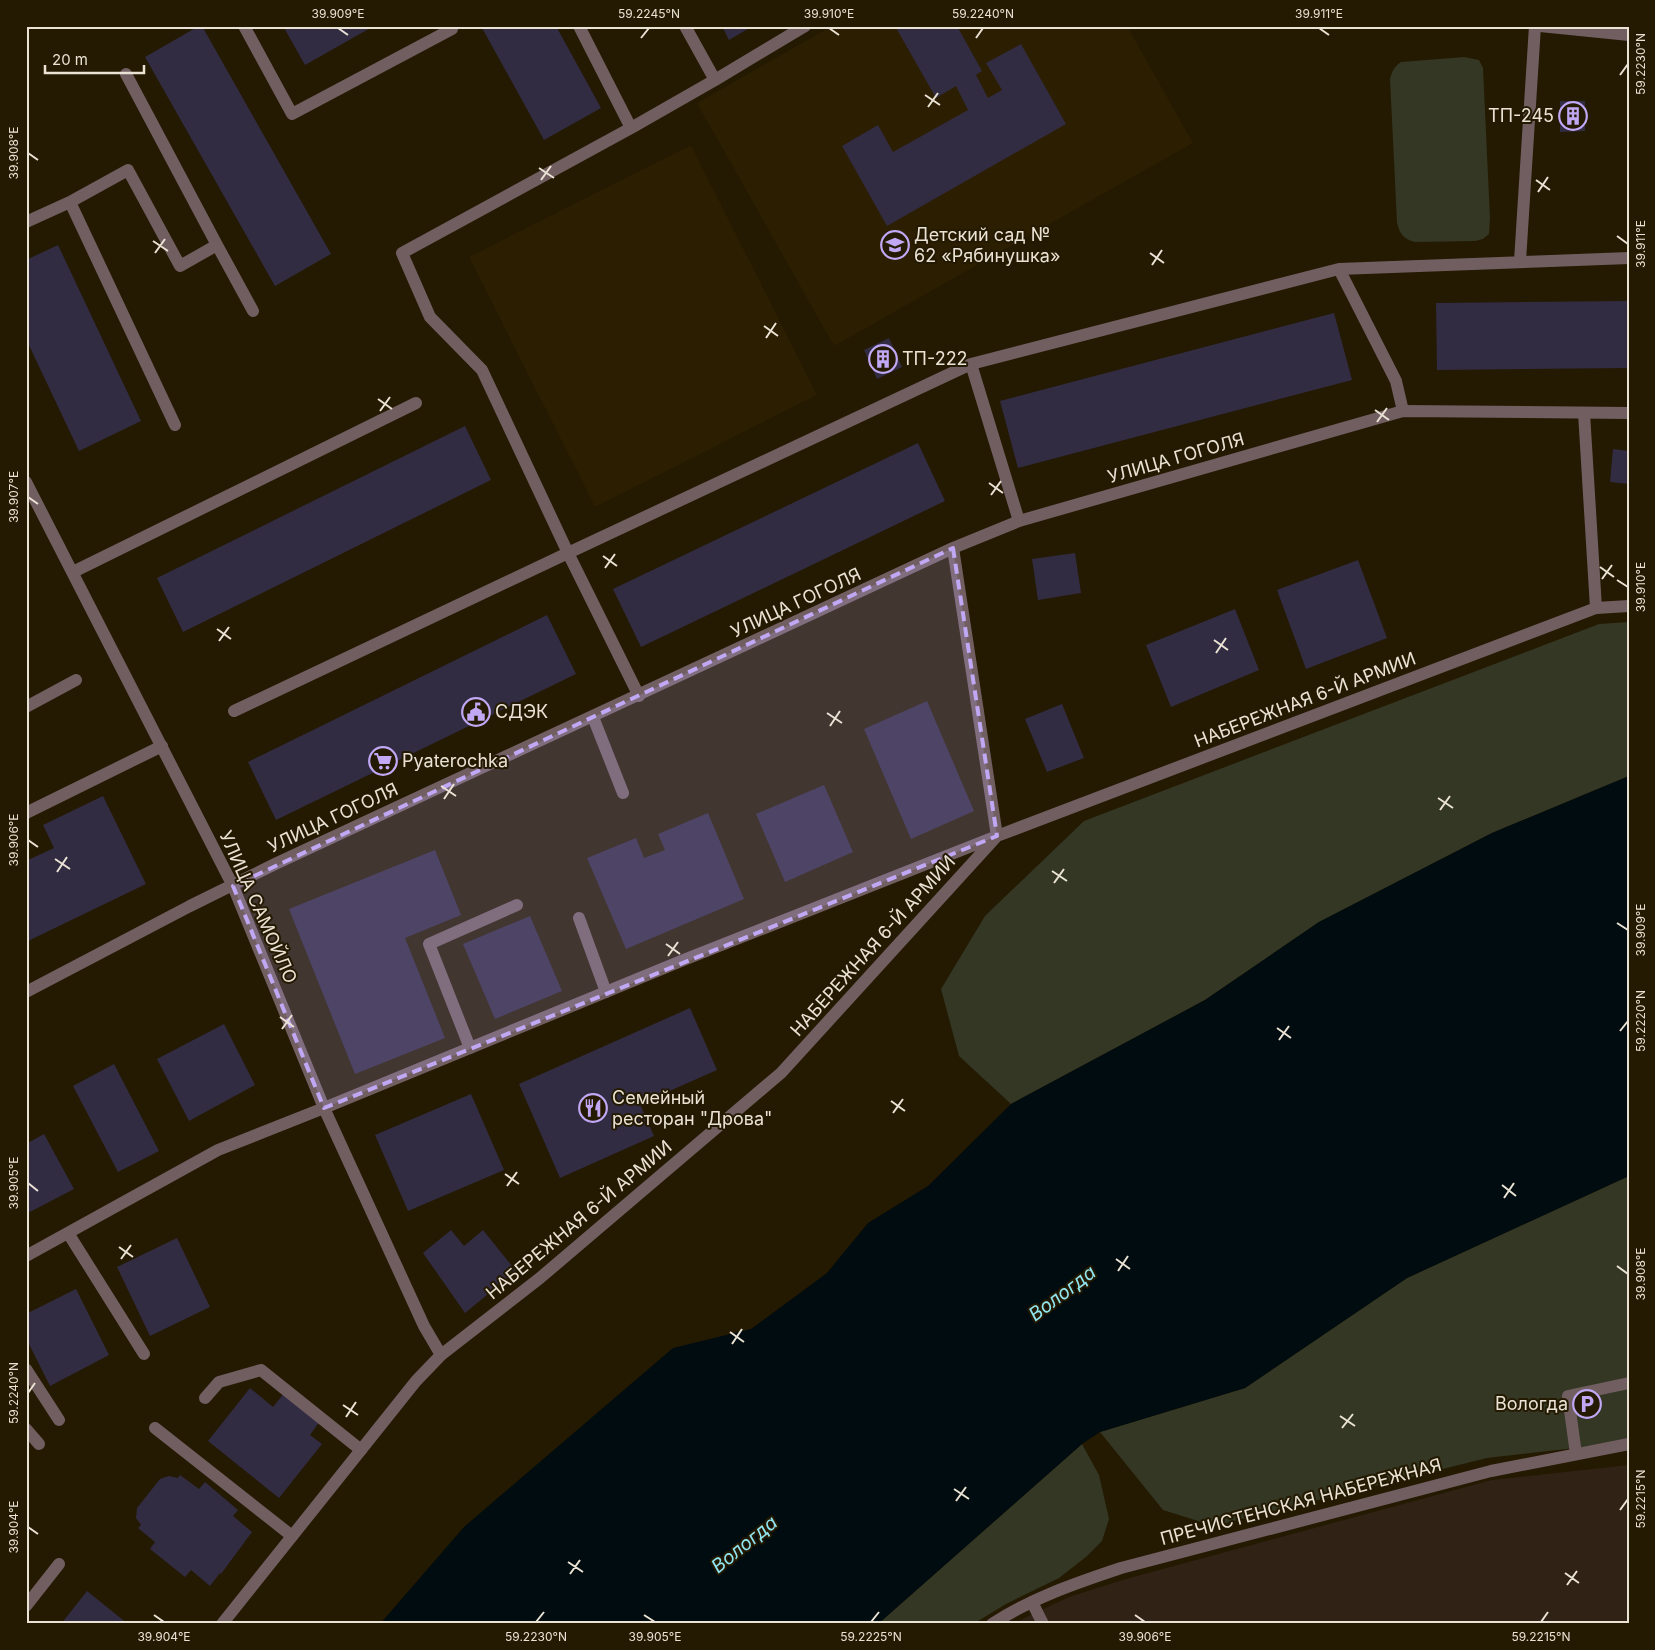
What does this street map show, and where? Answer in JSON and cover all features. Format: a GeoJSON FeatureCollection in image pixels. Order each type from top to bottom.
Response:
{"type":"FeatureCollection","features":[{"type":"Feature","properties":{"kind":"street"},"geometry":{"type":"LineString","coordinates":[[244,26],[292,114],[452,28],[450,26]]}},
{"type":"Feature","properties":{"kind":"street"},"geometry":{"type":"LineString","coordinates":[[579,26],[631,128]]}},
{"type":"Feature","properties":{"kind":"street"},"geometry":{"type":"LineString","coordinates":[[685,26],[715,80]]}},
{"type":"Feature","properties":{"kind":"street"},"geometry":{"type":"LineString","coordinates":[[639,696],[482,370],[430,317],[402,253],[631,128],[805,26]]}},
{"type":"Feature","properties":{"kind":"street"},"geometry":{"type":"LineString","coordinates":[[1520,262],[1535,26]]}},
{"type":"Feature","properties":{"kind":"street"},"geometry":{"type":"LineString","coordinates":[[1540,26],[1629,35]]}},
{"type":"Feature","properties":{"kind":"street"},"geometry":{"type":"LineString","coordinates":[[126,74],[253,311]]}},
{"type":"Feature","properties":{"kind":"street"},"geometry":{"type":"LineString","coordinates":[[26,222],[70,202],[128,170],[180,266],[218,245]]}},
{"type":"Feature","properties":{"kind":"street"},"geometry":{"type":"LineString","coordinates":[[70,202],[175,425]]}},
{"type":"Feature","properties":{"kind":"street"},"geometry":{"type":"LineString","coordinates":[[234,711],[568,552],[971,364],[1339,269],[1629,258]]}},
{"type":"Feature","properties":{"kind":"street"},"geometry":{"type":"LineString","coordinates":[[1339,269],[1396,381],[1403,411]]}},
{"type":"Feature","properties":{"kind":"street"},"geometry":{"type":"LineString","coordinates":[[971,364],[1019,522]]}},
{"type":"Feature","properties":{"kind":"street"},"geometry":{"type":"LineString","coordinates":[[73,572],[416,403]]}},
{"type":"Feature","properties":{"kind":"street","name":"УЛИЦА ГОГОЛЯ"},"geometry":{"type":"LineString","coordinates":[[26,992],[190,906],[275,864],[953,548],[1019,522],[1403,411],[1629,413]]}},
{"type":"Feature","properties":{"kind":"street"},"geometry":{"type":"LineString","coordinates":[[1584,413],[1596,608]]}},
{"type":"Feature","properties":{"kind":"street","name":"УЛИЦА САМОЙЛО"},"geometry":{"type":"LineString","coordinates":[[26,482],[233,886],[324,1108],[424,1326],[441,1355]]}},
{"type":"Feature","properties":{"kind":"street"},"geometry":{"type":"LineString","coordinates":[[953,548],[997,836]]}},
{"type":"Feature","properties":{"kind":"street","name":"НАБЕРЕЖНАЯ 6-Й АРМИИ"},"geometry":{"type":"LineString","coordinates":[[26,1256],[218,1150],[606,992],[997,836],[1596,608],[1629,606]]}},
{"type":"Feature","properties":{"kind":"street"},"geometry":{"type":"LineString","coordinates":[[26,707],[76,680]]}},
{"type":"Feature","properties":{"kind":"street"},"geometry":{"type":"LineString","coordinates":[[592,717],[623,793]]}},
{"type":"Feature","properties":{"kind":"street"},"geometry":{"type":"LineString","coordinates":[[26,813],[162,746]]}},
{"type":"Feature","properties":{"kind":"street","name":"НАБЕРЕЖНАЯ 6-Й АРМИИ"},"geometry":{"type":"LineString","coordinates":[[222,1624],[416,1381],[441,1355],[540,1278],[782,1073],[997,836]]}},
{"type":"Feature","properties":{"kind":"street"},"geometry":{"type":"LineString","coordinates":[[470,1048],[428,944],[517,905]]}},
{"type":"Feature","properties":{"kind":"street"},"geometry":{"type":"LineString","coordinates":[[579,918],[606,992]]}},
{"type":"Feature","properties":{"kind":"street"},"geometry":{"type":"LineString","coordinates":[[68,1233],[144,1354]]}},
{"type":"Feature","properties":{"kind":"street"},"geometry":{"type":"LineString","coordinates":[[26,1369],[59,1420]]}},
{"type":"Feature","properties":{"kind":"street"},"geometry":{"type":"LineString","coordinates":[[205,1398],[218,1382],[261,1370],[361,1450]]}},
{"type":"Feature","properties":{"kind":"street"},"geometry":{"type":"LineString","coordinates":[[1576,1454],[1568,1396],[1629,1383]]}},
{"type":"Feature","properties":{"kind":"street"},"geometry":{"type":"LineString","coordinates":[[155,1428],[292,1536]]}},
{"type":"Feature","properties":{"kind":"street"},"geometry":{"type":"LineString","coordinates":[[26,1429],[39,1444]]}},
{"type":"Feature","properties":{"kind":"street","name":"ПРЕЧИСТЕНСКАЯ НАБЕРЕЖНАЯ"},"geometry":{"type":"LineString","coordinates":[[992,1624],[1012,1611],[1065,1587],[1121,1568],[1491,1470],[1629,1444]]}},
{"type":"Feature","properties":{"kind":"street"},"geometry":{"type":"LineString","coordinates":[[26,1606],[59,1564]]}},
{"type":"Feature","properties":{"kind":"street"},"geometry":{"type":"LineString","coordinates":[[1032,1602],[1043,1624]]}},
{"type":"Feature","properties":{"kind":"highlighted area"},"geometry":{"type":"Polygon","coordinates":[[[953,548],[997,836],[324,1108],[233,886],[953,548]]]}},
{"type":"Feature","properties":{"kind":"shaded area","name":"Детский сад № 62 «Рябинушка»"},"geometry":{"type":"Polygon","coordinates":[[[832,26],[1127,26],[1193,143],[834,346],[697,103],[832,26]]]}},
{"type":"Feature","properties":{"kind":"shaded area"},"geometry":{"type":"Polygon","coordinates":[[[691,145],[817,395],[595,507],[469,257],[691,145]]]}},
{"type":"Feature","properties":{"kind":"shaded area"},"geometry":{"type":"Polygon","coordinates":[[[1629,1465],[1629,1624],[1012,1624],[1069,1597],[1126,1579],[1492,1480],[1629,1465]]]}},
{"type":"Feature","properties":{"kind":"green space"},"geometry":{"type":"Polygon","coordinates":[[[1464,57],[1479,60],[1483,68],[1490,218],[1489,234],[1483,239],[1475,241],[1415,242],[1403,235],[1397,223],[1390,79],[1394,69],[1401,62],[1464,57]]]}},
{"type":"Feature","properties":{"kind":"green space"},"geometry":{"type":"Polygon","coordinates":[[[1629,622],[1629,776],[1492,833],[1319,922],[1205,1000],[1011,1104],[959,1056],[941,989],[985,916],[1084,821],[1599,624],[1629,622]]]}},
{"type":"Feature","properties":{"kind":"green space"},"geometry":{"type":"Polygon","coordinates":[[[1629,1176],[1629,1442],[1487,1458],[1214,1526],[1163,1510],[1100,1432],[1245,1388],[1407,1278],[1629,1176]]]}},
{"type":"Feature","properties":{"kind":"green space"},"geometry":{"type":"Polygon","coordinates":[[[1082,1444],[1099,1475],[1109,1519],[1102,1541],[1086,1557],[1059,1578],[1006,1604],[973,1624],[878,1624],[1082,1444]]]}},
{"type":"Feature","properties":{"kind":"water"},"geometry":{"type":"Polygon","coordinates":[[[1629,776],[1629,1176],[1407,1278],[1245,1388],[1100,1432],[1082,1444],[878,1624],[380,1624],[464,1527],[673,1348],[751,1329],[827,1273],[868,1223],[928,1186],[1011,1104],[1205,1000],[1319,922],[1492,833],[1629,776]]]}},
{"type":"Feature","properties":{"kind":"building"},"geometry":{"type":"Polygon","coordinates":[[[202,26],[331,254],[275,286],[145,57],[202,26]]]}},
{"type":"Feature","properties":{"kind":"building"},"geometry":{"type":"Polygon","coordinates":[[[283,26],[374,26],[305,65],[283,26]]]}},
{"type":"Feature","properties":{"kind":"building"},"geometry":{"type":"Polygon","coordinates":[[[481,26],[556,26],[601,108],[544,140],[481,26]]]}},
{"type":"Feature","properties":{"kind":"building"},"geometry":{"type":"Polygon","coordinates":[[[722,26],[753,26],[729,40],[722,26]]]}},
{"type":"Feature","properties":{"kind":"building"},"geometry":{"type":"Polygon","coordinates":[[[895,26],[957,26],[982,71],[976,75],[988,98],[1002,90],[986,63],[1021,44],[1066,124],[887,226],[842,146],[878,125],[893,152],[968,110],[956,86],[936,98],[895,26]]]}},
{"type":"Feature","properties":{"kind":"building","name":"ТП-245"},"geometry":{"type":"Polygon","coordinates":[[[1560,101],[1585,101],[1585,131],[1560,132],[1560,101]]]}},
{"type":"Feature","properties":{"kind":"building"},"geometry":{"type":"Polygon","coordinates":[[[58,245],[141,421],[79,451],[26,339],[26,260],[58,245]]]}},
{"type":"Feature","properties":{"kind":"building"},"geometry":{"type":"Polygon","coordinates":[[[1629,301],[1629,368],[1437,370],[1436,303],[1629,301]]]}},
{"type":"Feature","properties":{"kind":"building"},"geometry":{"type":"Polygon","coordinates":[[[1334,313],[1352,380],[1018,468],[1000,401],[1334,313]]]}},
{"type":"Feature","properties":{"kind":"building","name":"ТП-222"},"geometry":{"type":"Polygon","coordinates":[[[889,338],[902,367],[877,379],[864,350],[889,338]]]}},
{"type":"Feature","properties":{"kind":"building"},"geometry":{"type":"Polygon","coordinates":[[[465,426],[491,480],[183,632],[157,578],[465,426]]]}},
{"type":"Feature","properties":{"kind":"building"},"geometry":{"type":"Polygon","coordinates":[[[918,443],[945,501],[641,647],[613,589],[918,443]]]}},
{"type":"Feature","properties":{"kind":"building"},"geometry":{"type":"Polygon","coordinates":[[[1613,449],[1629,451],[1629,484],[1610,482],[1613,449]]]}},
{"type":"Feature","properties":{"kind":"building"},"geometry":{"type":"Polygon","coordinates":[[[1075,553],[1081,593],[1038,600],[1032,559],[1075,553]]]}},
{"type":"Feature","properties":{"kind":"building"},"geometry":{"type":"Polygon","coordinates":[[[1358,560],[1387,638],[1306,669],[1277,590],[1358,560]]]}},
{"type":"Feature","properties":{"kind":"building"},"geometry":{"type":"Polygon","coordinates":[[[1235,609],[1259,670],[1171,707],[1146,645],[1235,609]]]}},
{"type":"Feature","properties":{"kind":"building"},"geometry":{"type":"Polygon","coordinates":[[[547,615],[576,674],[276,820],[248,762],[547,615]]]}},
{"type":"Feature","properties":{"kind":"building"},"geometry":{"type":"Polygon","coordinates":[[[927,701],[974,811],[911,839],[864,729],[927,701]]]}},
{"type":"Feature","properties":{"kind":"building"},"geometry":{"type":"Polygon","coordinates":[[[1062,704],[1084,758],[1047,772],[1025,719],[1062,704]]]}},
{"type":"Feature","properties":{"kind":"building"},"geometry":{"type":"Polygon","coordinates":[[[824,785],[853,852],[785,882],[756,814],[824,785]]]}},
{"type":"Feature","properties":{"kind":"building"},"geometry":{"type":"Polygon","coordinates":[[[103,796],[146,884],[26,942],[26,861],[54,848],[43,825],[103,796]]]}},
{"type":"Feature","properties":{"kind":"building"},"geometry":{"type":"Polygon","coordinates":[[[708,813],[744,899],[626,949],[587,858],[636,838],[644,858],[665,850],[658,834],[708,813]]]}},
{"type":"Feature","properties":{"kind":"building"},"geometry":{"type":"Polygon","coordinates":[[[435,850],[461,915],[405,938],[445,1038],[355,1074],[289,909],[435,850]]]}},
{"type":"Feature","properties":{"kind":"building"},"geometry":{"type":"Polygon","coordinates":[[[530,916],[562,991],[495,1019],[463,944],[530,916]]]}},
{"type":"Feature","properties":{"kind":"building"},"geometry":{"type":"Polygon","coordinates":[[[690,1008],[717,1070],[640,1104],[654,1136],[560,1178],[519,1084],[690,1008]]]}},
{"type":"Feature","properties":{"kind":"building"},"geometry":{"type":"Polygon","coordinates":[[[224,1024],[255,1085],[189,1121],[157,1059],[224,1024]]]}},
{"type":"Feature","properties":{"kind":"building"},"geometry":{"type":"Polygon","coordinates":[[[114,1064],[159,1151],[118,1172],[73,1086],[114,1064]]]}},
{"type":"Feature","properties":{"kind":"building"},"geometry":{"type":"Polygon","coordinates":[[[471,1094],[504,1170],[408,1211],[375,1135],[471,1094]]]}},
{"type":"Feature","properties":{"kind":"building"},"geometry":{"type":"Polygon","coordinates":[[[44,1134],[74,1189],[26,1214],[26,1144],[44,1134]]]}},
{"type":"Feature","properties":{"kind":"building"},"geometry":{"type":"Polygon","coordinates":[[[451,1230],[464,1246],[483,1230],[516,1271],[465,1313],[423,1253],[451,1230]]]}},
{"type":"Feature","properties":{"kind":"building"},"geometry":{"type":"Polygon","coordinates":[[[177,1238],[210,1307],[150,1336],[117,1267],[177,1238]]]}},
{"type":"Feature","properties":{"kind":"building"},"geometry":{"type":"Polygon","coordinates":[[[76,1289],[109,1355],[50,1386],[26,1338],[26,1314],[76,1289]]]}},
{"type":"Feature","properties":{"kind":"building"},"geometry":{"type":"Polygon","coordinates":[[[250,1388],[273,1407],[284,1393],[320,1421],[310,1435],[322,1444],[279,1498],[208,1441],[250,1388]]]}},
{"type":"Feature","properties":{"kind":"building"},"geometry":{"type":"Polygon","coordinates":[[[180,1475],[199,1489],[205,1482],[238,1510],[233,1516],[252,1532],[210,1586],[191,1570],[185,1577],[150,1549],[155,1542],[138,1528],[141,1525],[136,1518],[137,1508],[160,1479],[169,1476],[178,1478],[180,1475]]]}},
{"type":"Feature","properties":{"kind":"building"},"geometry":{"type":"Polygon","coordinates":[[[87,1591],[128,1624],[61,1624],[87,1591]]]}},
{"type":"Feature","properties":{"kind":"place","name":"ТП-245"},"geometry":{"type":"Point","coordinates":[1573,116]}},
{"type":"Feature","properties":{"kind":"place","name":"Детский сад № 62 «Рябинушка»"},"geometry":{"type":"Point","coordinates":[895,245]}},
{"type":"Feature","properties":{"kind":"place","name":"ТП-222"},"geometry":{"type":"Point","coordinates":[883,359]}},
{"type":"Feature","properties":{"kind":"place","name":"СДЭК"},"geometry":{"type":"Point","coordinates":[476,712]}},
{"type":"Feature","properties":{"kind":"place","name":"Pyaterochka"},"geometry":{"type":"Point","coordinates":[383,761]}},
{"type":"Feature","properties":{"kind":"place","name":"Семейный ресторан \"Дрова\""},"geometry":{"type":"Point","coordinates":[593,1108]}},
{"type":"Feature","properties":{"kind":"place","name":"Вологда"},"geometry":{"type":"Point","coordinates":[1587,1404]}}]}
